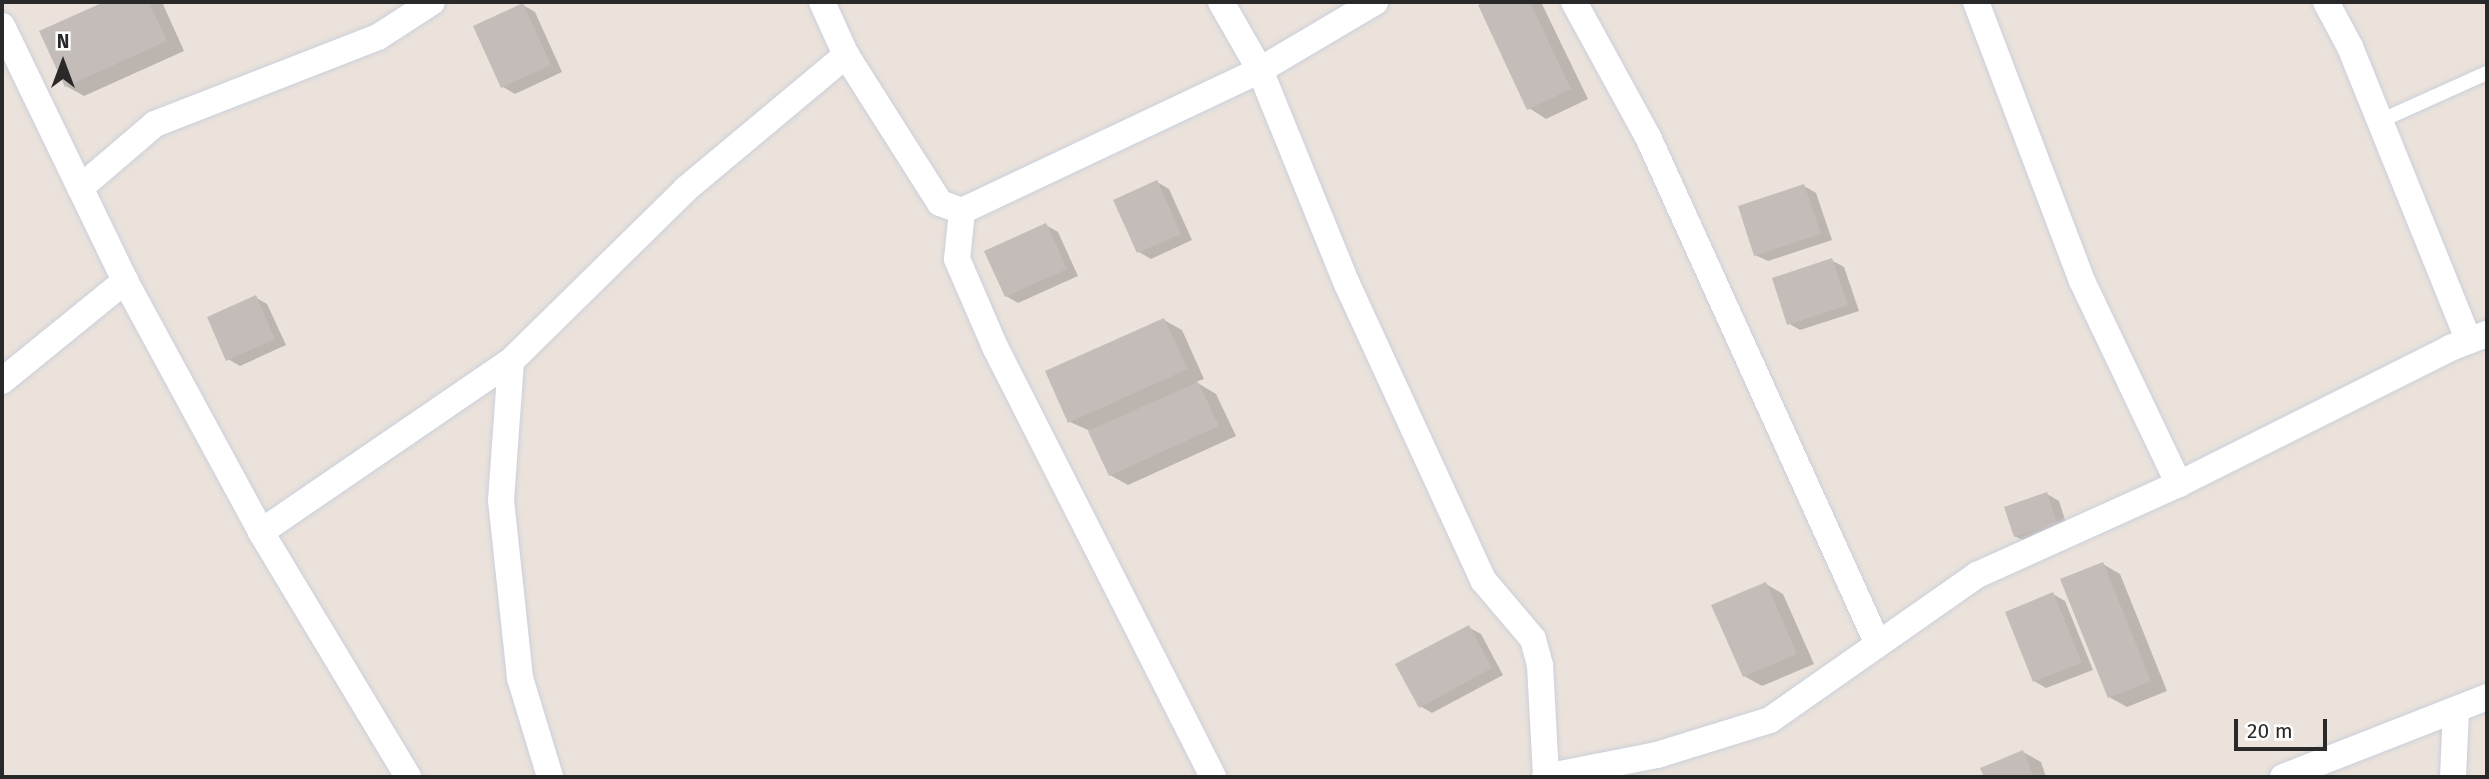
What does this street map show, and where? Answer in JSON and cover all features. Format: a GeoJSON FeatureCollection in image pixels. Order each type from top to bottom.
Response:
{"type":"FeatureCollection","features":[{"type":"Feature","properties":{"kind":"street"},"geometry":{"type":"LineString","coordinates":[[80,188],[155,124],[379,37],[432,2]]}},
{"type":"Feature","properties":{"kind":"street"},"geometry":{"type":"LineString","coordinates":[[822,2],[846,55],[940,203],[962,212],[1260,70],[1375,2]]}},
{"type":"Feature","properties":{"kind":"street"},"geometry":{"type":"LineString","coordinates":[[1221,2],[1260,70],[1347,284],[1483,580],[1533,639],[1540,665],[1546,777],[1657,755],[1770,719],[1877,642],[1977,575],[2179,484],[2478,337],[2326,2]]}},
{"type":"Feature","properties":{"kind":"street"},"geometry":{"type":"LineString","coordinates":[[1574,2],[1647,137],[1877,642]]}},
{"type":"Feature","properties":{"kind":"street"},"geometry":{"type":"LineString","coordinates":[[1976,2],[2082,281],[2179,484]]}},
{"type":"Feature","properties":{"kind":"street"},"geometry":{"type":"LineString","coordinates":[[2,26],[125,281],[261,532],[408,777]]}},
{"type":"Feature","properties":{"kind":"street"},"geometry":{"type":"LineString","coordinates":[[261,532],[511,361],[686,189],[846,55]]}},
{"type":"Feature","properties":{"kind":"street"},"geometry":{"type":"LineString","coordinates":[[962,212],[957,259],[995,347],[1213,777]]}},
{"type":"Feature","properties":{"kind":"street"},"geometry":{"type":"LineString","coordinates":[[2,381],[125,281]]}},
{"type":"Feature","properties":{"kind":"street"},"geometry":{"type":"LineString","coordinates":[[511,361],[501,500],[520,678],[550,777]]}},
{"type":"Feature","properties":{"kind":"street"},"geometry":{"type":"LineString","coordinates":[[2283,777],[2487,697]]}},
{"type":"Feature","properties":{"kind":"street"},"geometry":{"type":"LineString","coordinates":[[2453,777],[2456,710]]}},
{"type":"Feature","properties":{"kind":"lane"},"geometry":{"type":"LineString","coordinates":[[2380,121],[2487,73]]}},
{"type":"Feature","properties":{"kind":"building"},"geometry":{"type":"Polygon","coordinates":[[[104,2],[149,2],[167,41],[65,87],[39,31],[104,2]]]}},
{"type":"Feature","properties":{"kind":"building"},"geometry":{"type":"Polygon","coordinates":[[[1485,2],[1530,2],[1571,89],[1527,110],[1478,5],[1485,2]]]}},
{"type":"Feature","properties":{"kind":"building"},"geometry":{"type":"Polygon","coordinates":[[[523,3],[551,65],[501,88],[473,26],[523,3]]]}},
{"type":"Feature","properties":{"kind":"building"},"geometry":{"type":"Polygon","coordinates":[[[1157,180],[1181,234],[1137,253],[1113,200],[1157,180]]]}},
{"type":"Feature","properties":{"kind":"building"},"geometry":{"type":"Polygon","coordinates":[[[1804,184],[1821,234],[1754,256],[1738,206],[1804,184]]]}},
{"type":"Feature","properties":{"kind":"building"},"geometry":{"type":"Polygon","coordinates":[[[1046,223],[1067,269],[1005,297],[984,251],[1046,223]]]}},
{"type":"Feature","properties":{"kind":"building"},"geometry":{"type":"Polygon","coordinates":[[[1832,258],[1848,305],[1787,325],[1772,278],[1832,258]]]}},
{"type":"Feature","properties":{"kind":"building"},"geometry":{"type":"Polygon","coordinates":[[[256,295],[275,339],[226,361],[207,317],[256,295]]]}},
{"type":"Feature","properties":{"kind":"building"},"geometry":{"type":"Polygon","coordinates":[[[1164,318],[1188,369],[1068,423],[1045,371],[1164,318]]]}},
{"type":"Feature","properties":{"kind":"building"},"geometry":{"type":"Polygon","coordinates":[[[1198,382],[1219,426],[1109,476],[1088,431],[1198,382]]]}},
{"type":"Feature","properties":{"kind":"building"},"geometry":{"type":"Polygon","coordinates":[[[2047,492],[2057,523],[2014,537],[2004,507],[2047,492]]]}},
{"type":"Feature","properties":{"kind":"building"},"geometry":{"type":"Polygon","coordinates":[[[2103,562],[2151,681],[2108,698],[2060,579],[2103,562]]]}},
{"type":"Feature","properties":{"kind":"building"},"geometry":{"type":"Polygon","coordinates":[[[1766,582],[1797,654],[1743,677],[1711,605],[1766,582]]]}},
{"type":"Feature","properties":{"kind":"building"},"geometry":{"type":"Polygon","coordinates":[[[2053,592],[2082,663],[2033,682],[2005,612],[2053,592]]]}},
{"type":"Feature","properties":{"kind":"building"},"geometry":{"type":"Polygon","coordinates":[[[1469,625],[1492,668],[1419,708],[1395,664],[1469,625]]]}},
{"type":"Feature","properties":{"kind":"building"},"geometry":{"type":"Polygon","coordinates":[[[2023,750],[2034,777],[1984,777],[1980,768],[2023,750]]]}}]}
